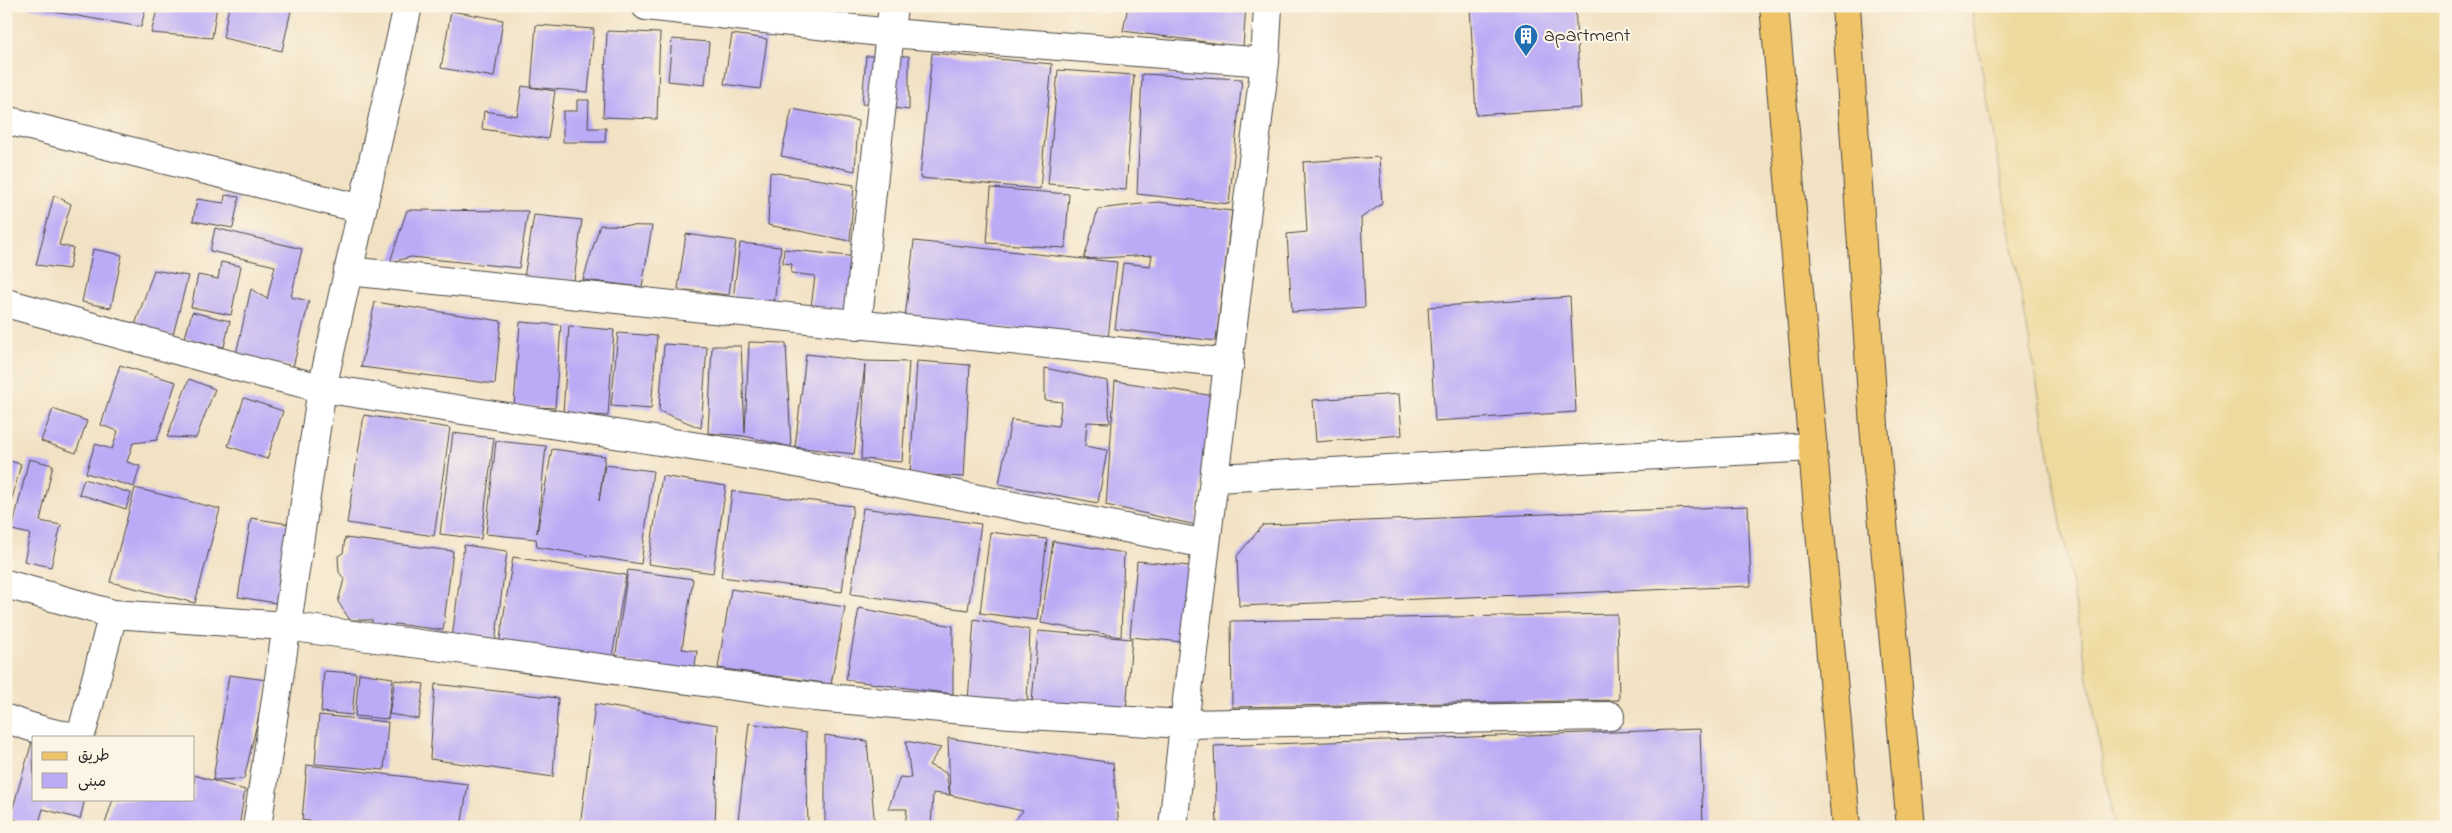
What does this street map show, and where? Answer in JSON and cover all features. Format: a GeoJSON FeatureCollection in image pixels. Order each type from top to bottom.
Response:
{"type":"FeatureCollection","features":[{"type":"Feature","properties":{"kind":"main road"},"geometry":{"type":"LineString","coordinates":[[1774,6],[1846,827]]}},
{"type":"Feature","properties":{"kind":"main road"},"geometry":{"type":"LineString","coordinates":[[1846,6],[1874,426],[1910,827]]}},
{"type":"Feature","properties":{"kind":"street"},"geometry":{"type":"LineString","coordinates":[[257,827],[322,388],[408,6]]}},
{"type":"Feature","properties":{"kind":"street"},"geometry":{"type":"LineString","coordinates":[[646,6],[890,33],[1265,62]]}},
{"type":"Feature","properties":{"kind":"street"},"geometry":{"type":"LineString","coordinates":[[857,326],[893,6]]}},
{"type":"Feature","properties":{"kind":"street"},"geometry":{"type":"LineString","coordinates":[[1173,827],[1265,62],[1268,6]]}},
{"type":"Feature","properties":{"kind":"street"},"geometry":{"type":"LineString","coordinates":[[6,120],[362,209]]}},
{"type":"Feature","properties":{"kind":"street"},"geometry":{"type":"LineString","coordinates":[[348,271],[857,326],[1230,363]]}},
{"type":"Feature","properties":{"kind":"street"},"geometry":{"type":"LineString","coordinates":[[6,303],[322,388],[781,460],[1206,544]]}},
{"type":"Feature","properties":{"kind":"street"},"geometry":{"type":"LineString","coordinates":[[1215,478],[1813,447]]}},
{"type":"Feature","properties":{"kind":"street"},"geometry":{"type":"LineString","coordinates":[[6,584],[113,614],[286,626],[815,698],[1010,714],[1184,724],[1610,716]]}},
{"type":"Feature","properties":{"kind":"street"},"geometry":{"type":"LineString","coordinates":[[6,719],[56,733],[75,736],[79,734],[83,728],[113,614]]}},
{"type":"Feature","properties":{"kind":"sand"},"geometry":{"type":"Polygon","coordinates":[[[1971,6],[2446,6],[2446,827],[2114,827],[1971,6]]]}},
{"type":"Feature","properties":{"kind":"building"},"geometry":{"type":"Polygon","coordinates":[[[20,6],[146,6],[141,27],[20,6]]]}},
{"type":"Feature","properties":{"kind":"building"},"geometry":{"type":"Polygon","coordinates":[[[158,6],[217,6],[212,38],[151,33],[158,6]]]}},
{"type":"Feature","properties":{"kind":"building"},"geometry":{"type":"Polygon","coordinates":[[[229,6],[292,6],[282,51],[223,38],[229,6]]]}},
{"type":"Feature","properties":{"kind":"building"},"geometry":{"type":"Polygon","coordinates":[[[776,6],[823,6],[821,14],[775,10],[776,6]]]}},
{"type":"Feature","properties":{"kind":"building"},"geometry":{"type":"Polygon","coordinates":[[[1128,6],[1246,6],[1243,47],[1123,31],[1128,6]]]}},
{"type":"Feature","properties":{"kind":"building","name":"apartment"},"geometry":{"type":"Polygon","coordinates":[[[1470,6],[1575,6],[1581,108],[1476,115],[1470,6]]]}},
{"type":"Feature","properties":{"kind":"building"},"geometry":{"type":"Polygon","coordinates":[[[451,11],[503,20],[494,77],[441,68],[451,11]]]}},
{"type":"Feature","properties":{"kind":"building"},"geometry":{"type":"Polygon","coordinates":[[[536,25],[594,29],[588,92],[531,87],[536,25]]]}},
{"type":"Feature","properties":{"kind":"building"},"geometry":{"type":"Polygon","coordinates":[[[607,31],[660,33],[657,119],[603,117],[607,31]]]}},
{"type":"Feature","properties":{"kind":"building"},"geometry":{"type":"Polygon","coordinates":[[[732,34],[767,39],[760,89],[724,84],[732,34]]]}},
{"type":"Feature","properties":{"kind":"building"},"geometry":{"type":"Polygon","coordinates":[[[672,39],[709,42],[705,85],[668,81],[672,39]]]}},
{"type":"Feature","properties":{"kind":"building"},"geometry":{"type":"Polygon","coordinates":[[[932,53],[1052,64],[1040,189],[920,178],[932,53]]]}},
{"type":"Feature","properties":{"kind":"building"},"geometry":{"type":"Polygon","coordinates":[[[866,56],[909,56],[909,110],[862,104],[866,56]]]}},
{"type":"Feature","properties":{"kind":"building"},"geometry":{"type":"Polygon","coordinates":[[[1058,70],[1134,75],[1126,190],[1048,184],[1058,70]]]}},
{"type":"Feature","properties":{"kind":"building"},"geometry":{"type":"Polygon","coordinates":[[[1142,74],[1242,79],[1229,204],[1137,194],[1142,74]]]}},
{"type":"Feature","properties":{"kind":"building"},"geometry":{"type":"Polygon","coordinates":[[[522,86],[555,91],[548,139],[482,129],[484,111],[517,116],[522,86]]]}},
{"type":"Feature","properties":{"kind":"building"},"geometry":{"type":"Polygon","coordinates":[[[577,100],[589,100],[588,128],[606,128],[605,142],[563,142],[563,111],[577,111],[577,100]]]}},
{"type":"Feature","properties":{"kind":"building"},"geometry":{"type":"Polygon","coordinates":[[[792,109],[858,121],[855,171],[781,156],[792,109]]]}},
{"type":"Feature","properties":{"kind":"building"},"geometry":{"type":"Polygon","coordinates":[[[1379,157],[1382,204],[1361,218],[1365,307],[1292,312],[1287,234],[1307,232],[1303,162],[1379,157]]]}},
{"type":"Feature","properties":{"kind":"building"},"geometry":{"type":"Polygon","coordinates":[[[770,172],[854,185],[850,241],[768,225],[770,172]]]}},
{"type":"Feature","properties":{"kind":"building"},"geometry":{"type":"Polygon","coordinates":[[[991,188],[1069,194],[1065,248],[987,243],[991,188]]]}},
{"type":"Feature","properties":{"kind":"building"},"geometry":{"type":"Polygon","coordinates":[[[54,195],[71,204],[59,245],[73,248],[69,269],[36,265],[54,195]]]}},
{"type":"Feature","properties":{"kind":"building"},"geometry":{"type":"Polygon","coordinates":[[[225,195],[239,197],[233,228],[193,221],[197,199],[224,203],[225,195]]]}},
{"type":"Feature","properties":{"kind":"building"},"geometry":{"type":"Polygon","coordinates":[[[1158,202],[1232,211],[1216,341],[1115,329],[1123,263],[1150,266],[1152,255],[1084,259],[1098,209],[1158,202]]]}},
{"type":"Feature","properties":{"kind":"building"},"geometry":{"type":"Polygon","coordinates":[[[407,210],[528,211],[519,268],[411,257],[390,262],[407,210]]]}},
{"type":"Feature","properties":{"kind":"building"},"geometry":{"type":"Polygon","coordinates":[[[534,215],[582,220],[574,280],[524,278],[534,215]]]}},
{"type":"Feature","properties":{"kind":"building"},"geometry":{"type":"Polygon","coordinates":[[[600,225],[652,226],[642,287],[583,280],[600,225]]]}},
{"type":"Feature","properties":{"kind":"building"},"geometry":{"type":"Polygon","coordinates":[[[215,228],[302,249],[291,297],[309,301],[293,367],[236,354],[251,289],[267,299],[275,266],[210,251],[215,228]]]}},
{"type":"Feature","properties":{"kind":"building"},"geometry":{"type":"Polygon","coordinates":[[[686,234],[736,241],[729,295],[678,289],[686,234]]]}},
{"type":"Feature","properties":{"kind":"building"},"geometry":{"type":"Polygon","coordinates":[[[914,241],[1117,262],[1108,338],[905,318],[914,241]]]}},
{"type":"Feature","properties":{"kind":"building"},"geometry":{"type":"Polygon","coordinates":[[[740,243],[781,247],[774,304],[733,299],[740,243]]]}},
{"type":"Feature","properties":{"kind":"building"},"geometry":{"type":"Polygon","coordinates":[[[93,249],[122,255],[111,308],[82,302],[93,249]]]}},
{"type":"Feature","properties":{"kind":"building"},"geometry":{"type":"Polygon","coordinates":[[[784,249],[857,257],[851,311],[811,307],[815,276],[791,273],[792,264],[783,263],[784,249]]]}},
{"type":"Feature","properties":{"kind":"building"},"geometry":{"type":"Polygon","coordinates":[[[221,262],[241,266],[231,315],[191,307],[198,275],[218,279],[221,262]]]}},
{"type":"Feature","properties":{"kind":"building"},"geometry":{"type":"Polygon","coordinates":[[[154,270],[188,276],[173,335],[134,328],[154,270]]]}},
{"type":"Feature","properties":{"kind":"building"},"geometry":{"type":"Polygon","coordinates":[[[1570,297],[1576,412],[1435,421],[1428,307],[1570,297]]]}},
{"type":"Feature","properties":{"kind":"building"},"geometry":{"type":"Polygon","coordinates":[[[375,302],[501,321],[495,384],[361,367],[375,302]]]}},
{"type":"Feature","properties":{"kind":"building"},"geometry":{"type":"Polygon","coordinates":[[[192,312],[230,321],[224,347],[185,338],[192,312]]]}},
{"type":"Feature","properties":{"kind":"building"},"geometry":{"type":"Polygon","coordinates":[[[520,322],[561,325],[555,408],[514,406],[520,322]]]}},
{"type":"Feature","properties":{"kind":"building"},"geometry":{"type":"Polygon","coordinates":[[[569,326],[614,330],[608,416],[563,413],[569,326]]]}},
{"type":"Feature","properties":{"kind":"building"},"geometry":{"type":"Polygon","coordinates":[[[618,333],[657,336],[651,409],[611,406],[618,333]]]}},
{"type":"Feature","properties":{"kind":"building"},"geometry":{"type":"Polygon","coordinates":[[[749,342],[786,343],[791,447],[744,436],[708,433],[712,346],[741,346],[745,433],[749,342]]]}},
{"type":"Feature","properties":{"kind":"building"},"geometry":{"type":"Polygon","coordinates":[[[664,344],[707,347],[701,428],[659,411],[664,344]]]}},
{"type":"Feature","properties":{"kind":"building"},"geometry":{"type":"Polygon","coordinates":[[[806,354],[865,361],[909,362],[902,462],[861,459],[865,365],[854,454],[795,447],[806,354]]]}},
{"type":"Feature","properties":{"kind":"building"},"geometry":{"type":"Polygon","coordinates":[[[917,361],[970,365],[964,477],[910,474],[917,361]]]}},
{"type":"Feature","properties":{"kind":"building"},"geometry":{"type":"Polygon","coordinates":[[[120,365],[176,382],[157,440],[133,443],[127,462],[140,466],[134,487],[86,473],[95,444],[112,449],[118,431],[101,425],[120,365]]]}},
{"type":"Feature","properties":{"kind":"building"},"geometry":{"type":"Polygon","coordinates":[[[1045,368],[1107,381],[1110,423],[1087,422],[1085,446],[1107,450],[1098,503],[999,484],[1011,420],[1058,426],[1062,402],[1045,400],[1045,368]]]}},
{"type":"Feature","properties":{"kind":"building"},"geometry":{"type":"Polygon","coordinates":[[[189,379],[215,389],[196,438],[167,437],[189,379]]]}},
{"type":"Feature","properties":{"kind":"building"},"geometry":{"type":"Polygon","coordinates":[[[1115,381],[1215,396],[1196,525],[1106,505],[1115,381]]]}},
{"type":"Feature","properties":{"kind":"building"},"geometry":{"type":"Polygon","coordinates":[[[1399,394],[1402,435],[1316,442],[1313,400],[1399,394]]]}},
{"type":"Feature","properties":{"kind":"building"},"geometry":{"type":"Polygon","coordinates":[[[244,398],[283,411],[267,459],[228,446],[244,398]]]}},
{"type":"Feature","properties":{"kind":"building"},"geometry":{"type":"Polygon","coordinates":[[[53,409],[87,421],[76,453],[41,441],[53,409]]]}},
{"type":"Feature","properties":{"kind":"building"},"geometry":{"type":"Polygon","coordinates":[[[364,415],[450,428],[434,536],[347,523],[364,415]]]}},
{"type":"Feature","properties":{"kind":"building"},"geometry":{"type":"Polygon","coordinates":[[[453,433],[494,438],[481,539],[440,534],[453,433]]]}},
{"type":"Feature","properties":{"kind":"building"},"geometry":{"type":"Polygon","coordinates":[[[496,441],[546,446],[537,533],[552,449],[605,456],[599,501],[605,465],[653,471],[641,564],[537,547],[536,539],[486,534],[496,441]]]}},
{"type":"Feature","properties":{"kind":"building"},"geometry":{"type":"Polygon","coordinates":[[[29,459],[53,465],[40,521],[61,525],[51,567],[24,561],[30,534],[12,530],[29,459]]]}},
{"type":"Feature","properties":{"kind":"building"},"geometry":{"type":"Polygon","coordinates":[[[6,460],[21,464],[7,518],[6,518],[6,460]]]}},
{"type":"Feature","properties":{"kind":"building"},"geometry":{"type":"Polygon","coordinates":[[[662,476],[726,486],[713,573],[648,564],[662,476]]]}},
{"type":"Feature","properties":{"kind":"building"},"geometry":{"type":"Polygon","coordinates":[[[84,479],[131,493],[126,509],[79,494],[84,479]]]}},
{"type":"Feature","properties":{"kind":"building"},"geometry":{"type":"Polygon","coordinates":[[[135,488],[220,509],[195,603],[110,582],[135,488]]]}},
{"type":"Feature","properties":{"kind":"building"},"geometry":{"type":"Polygon","coordinates":[[[732,491],[853,506],[842,592],[721,577],[732,491]]]}},
{"type":"Feature","properties":{"kind":"building"},"geometry":{"type":"Polygon","coordinates":[[[1748,506],[1751,586],[1239,606],[1237,556],[1263,525],[1748,506]]]}},
{"type":"Feature","properties":{"kind":"building"},"geometry":{"type":"Polygon","coordinates":[[[863,508],[981,524],[968,610],[851,594],[863,508]]]}},
{"type":"Feature","properties":{"kind":"building"},"geometry":{"type":"Polygon","coordinates":[[[251,518],[295,525],[282,604],[238,597],[251,518]]]}},
{"type":"Feature","properties":{"kind":"building"},"geometry":{"type":"Polygon","coordinates":[[[990,532],[1047,539],[1037,620],[980,613],[990,532]]]}},
{"type":"Feature","properties":{"kind":"building"},"geometry":{"type":"Polygon","coordinates":[[[345,538],[453,551],[443,630],[395,624],[392,628],[372,628],[372,620],[350,620],[338,602],[344,579],[339,572],[338,556],[343,553],[345,538]]]}},
{"type":"Feature","properties":{"kind":"building"},"geometry":{"type":"Polygon","coordinates":[[[1053,541],[1124,553],[1121,637],[1041,623],[1053,541]]]}},
{"type":"Feature","properties":{"kind":"building"},"geometry":{"type":"Polygon","coordinates":[[[464,545],[507,551],[495,644],[452,638],[464,545]]]}},
{"type":"Feature","properties":{"kind":"building"},"geometry":{"type":"Polygon","coordinates":[[[513,557],[626,575],[611,663],[499,645],[513,557]]]}},
{"type":"Feature","properties":{"kind":"building"},"geometry":{"type":"Polygon","coordinates":[[[1137,561],[1190,566],[1183,642],[1130,637],[1137,561]]]}},
{"type":"Feature","properties":{"kind":"building"},"geometry":{"type":"Polygon","coordinates":[[[628,570],[693,579],[682,649],[697,651],[694,672],[615,660],[628,570]]]}},
{"type":"Feature","properties":{"kind":"building"},"geometry":{"type":"Polygon","coordinates":[[[731,589],[845,607],[831,684],[718,668],[731,589]]]}},
{"type":"Feature","properties":{"kind":"building"},"geometry":{"type":"Polygon","coordinates":[[[859,608],[953,626],[953,694],[846,680],[859,608]]]}},
{"type":"Feature","properties":{"kind":"building"},"geometry":{"type":"Polygon","coordinates":[[[1617,614],[1619,700],[1232,707],[1231,621],[1617,614]]]}},
{"type":"Feature","properties":{"kind":"building"},"geometry":{"type":"Polygon","coordinates":[[[974,619],[1030,630],[1027,704],[968,701],[974,619]]]}},
{"type":"Feature","properties":{"kind":"building"},"geometry":{"type":"Polygon","coordinates":[[[1038,631],[1132,639],[1126,710],[1032,702],[1038,631]]]}},
{"type":"Feature","properties":{"kind":"building"},"geometry":{"type":"Polygon","coordinates":[[[324,671],[356,673],[352,715],[321,712],[324,671]]]}},
{"type":"Feature","properties":{"kind":"building"},"geometry":{"type":"Polygon","coordinates":[[[359,673],[393,678],[388,719],[355,716],[359,673]]]}},
{"type":"Feature","properties":{"kind":"building"},"geometry":{"type":"Polygon","coordinates":[[[229,675],[267,680],[244,779],[213,780],[229,675]]]}},
{"type":"Feature","properties":{"kind":"building"},"geometry":{"type":"Polygon","coordinates":[[[395,680],[424,684],[419,719],[389,714],[395,680]]]}},
{"type":"Feature","properties":{"kind":"building"},"geometry":{"type":"Polygon","coordinates":[[[435,684],[558,698],[553,777],[430,759],[435,684]]]}},
{"type":"Feature","properties":{"kind":"building"},"geometry":{"type":"Polygon","coordinates":[[[595,704],[718,725],[715,827],[580,827],[595,704]]]}},
{"type":"Feature","properties":{"kind":"building"},"geometry":{"type":"Polygon","coordinates":[[[319,715],[388,722],[384,770],[315,764],[319,715]]]}},
{"type":"Feature","properties":{"kind":"building"},"geometry":{"type":"Polygon","coordinates":[[[749,723],[806,733],[808,827],[770,827],[738,821],[749,723]]]}},
{"type":"Feature","properties":{"kind":"building"},"geometry":{"type":"Polygon","coordinates":[[[1700,729],[1703,827],[1217,827],[1214,746],[1700,729]]]}},
{"type":"Feature","properties":{"kind":"building"},"geometry":{"type":"Polygon","coordinates":[[[825,735],[867,741],[875,827],[825,827],[825,735]]]}},
{"type":"Feature","properties":{"kind":"building"},"geometry":{"type":"Polygon","coordinates":[[[948,738],[1113,763],[1119,827],[1008,827],[1023,811],[950,795],[948,738]]]}},
{"type":"Feature","properties":{"kind":"building"},"geometry":{"type":"Polygon","coordinates":[[[32,741],[32,800],[85,800],[80,819],[43,809],[38,826],[10,818],[32,741]]]}},
{"type":"Feature","properties":{"kind":"building"},"geometry":{"type":"Polygon","coordinates":[[[906,741],[941,748],[929,765],[946,773],[950,795],[933,793],[931,827],[905,827],[907,809],[888,809],[900,777],[911,778],[906,741]]]}},
{"type":"Feature","properties":{"kind":"building"},"geometry":{"type":"Polygon","coordinates":[[[307,765],[468,784],[461,827],[349,827],[302,820],[307,765]]]}},
{"type":"Feature","properties":{"kind":"building"},"geometry":{"type":"Polygon","coordinates":[[[195,775],[245,790],[239,827],[104,827],[113,800],[195,800],[195,775]]]}},
{"type":"Feature","properties":{"kind":"place","name":"apartment"},"geometry":{"type":"Point","coordinates":[1526,57]}}]}
